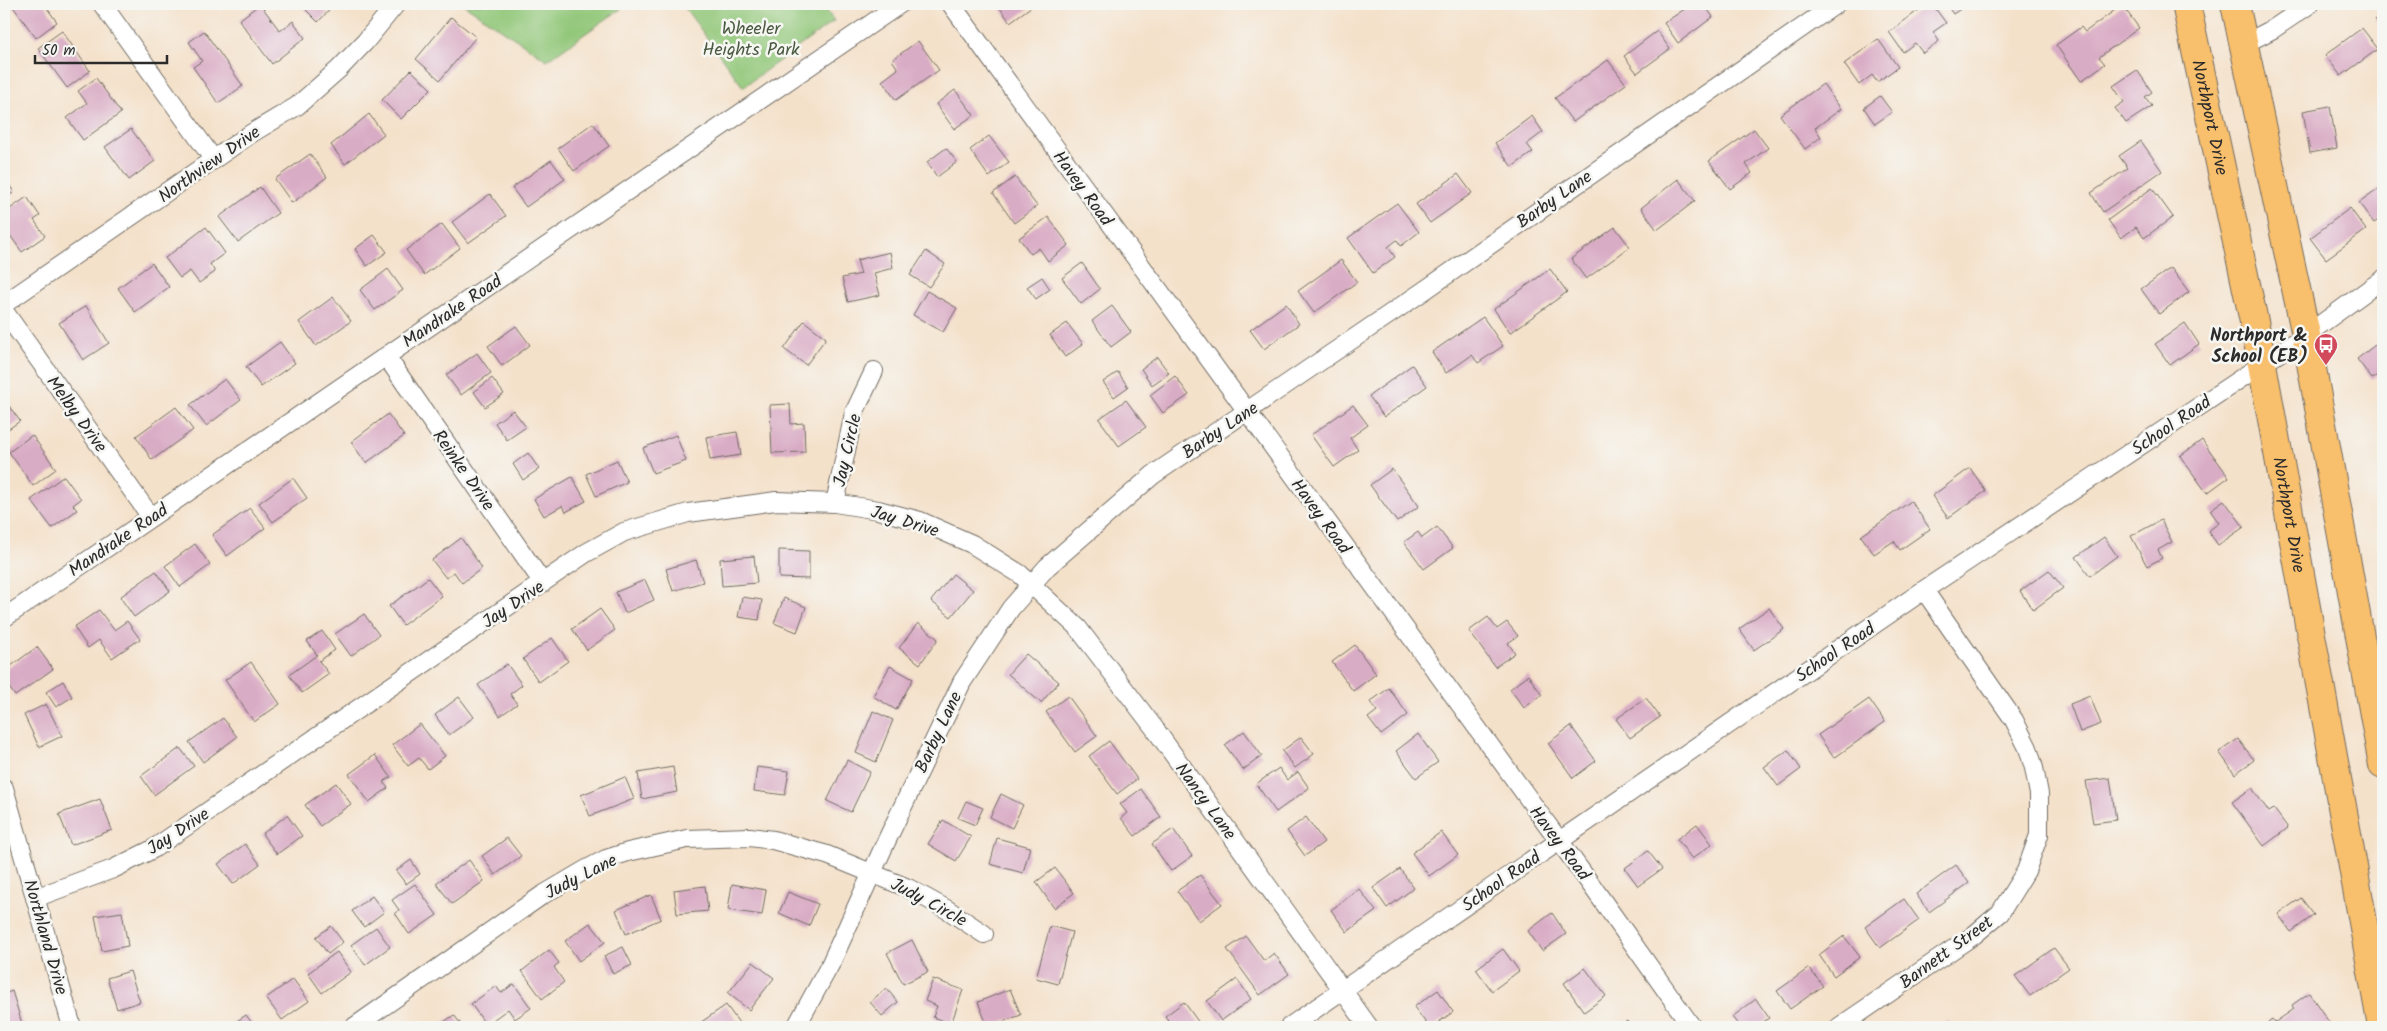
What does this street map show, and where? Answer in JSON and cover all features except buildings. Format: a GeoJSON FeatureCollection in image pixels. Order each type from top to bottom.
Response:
{"type":"FeatureCollection","features":[{"type":"Feature","properties":{"kind":"main road","name":"Northport Drive"},"geometry":{"type":"LineString","coordinates":[[2186,4],[2262,363],[2382,1027]]}},
{"type":"Feature","properties":{"kind":"main road"},"geometry":{"type":"LineString","coordinates":[[2235,4],[2306,335],[2383,765]]}},
{"type":"Feature","properties":{"kind":"street"},"geometry":{"type":"LineString","coordinates":[[102,4],[214,160]]}},
{"type":"Feature","properties":{"kind":"street","name":"Northview Drive"},"geometry":{"type":"LineString","coordinates":[[4,304],[296,106],[352,55],[396,4]]}},
{"type":"Feature","properties":{"kind":"street","name":"Mandrake Road"},"geometry":{"type":"LineString","coordinates":[[4,618],[240,454],[900,4]]}},
{"type":"Feature","properties":{"kind":"street","name":"Havey Road"},"geometry":{"type":"LineString","coordinates":[[951,4],[1692,1027]]}},
{"type":"Feature","properties":{"kind":"street","name":"Barby Lane"},"geometry":{"type":"LineString","coordinates":[[796,1027],[831,963],[962,682],[992,634],[1046,567],[1134,489],[1836,4]]}},
{"type":"Feature","properties":{"kind":"street"},"geometry":{"type":"LineString","coordinates":[[2244,44],[2273,29],[2310,4]]}},
{"type":"Feature","properties":{"kind":"street","name":"School Road"},"geometry":{"type":"LineString","coordinates":[[1289,1027],[1924,590],[2306,335],[2383,279]]}},
{"type":"Feature","properties":{"kind":"street","name":"Melby Drive"},"geometry":{"type":"LineString","coordinates":[[4,311],[151,517]]}},
{"type":"Feature","properties":{"kind":"street","name":"Reinke Drive"},"geometry":{"type":"LineString","coordinates":[[386,356],[543,583]]}},
{"type":"Feature","properties":{"kind":"street","name":"Jay Circle"},"geometry":{"type":"LineString","coordinates":[[835,504],[854,413],[874,371]]}},
{"type":"Feature","properties":{"kind":"street","name":"Jay Drive"},"geometry":{"type":"LineString","coordinates":[[35,898],[113,869],[154,849],[586,553],[624,532],[688,513],[776,501],[835,504],[878,510],[920,521],[972,544],[1020,574],[1031,585]]}},
{"type":"Feature","properties":{"kind":"street","name":"Nancy Lane"},"geometry":{"type":"LineString","coordinates":[[1031,585],[1078,628],[1155,729],[1369,1027]]}},
{"type":"Feature","properties":{"kind":"street","name":"Barnett Street"},"geometry":{"type":"LineString","coordinates":[[1839,1027],[1974,935],[2000,913],[2026,871],[2039,835],[2039,794],[2028,748],[2014,720],[1924,590]]}},
{"type":"Feature","properties":{"kind":"street","name":"Northland Drive"},"geometry":{"type":"LineString","coordinates":[[4,788],[72,1027]]}},
{"type":"Feature","properties":{"kind":"street","name":"Judy Lane"},"geometry":{"type":"LineString","coordinates":[[354,1027],[541,896],[585,870],[628,852],[686,839],[750,837],[773,840],[827,855],[872,873]]}},
{"type":"Feature","properties":{"kind":"street","name":"Judy Circle"},"geometry":{"type":"LineString","coordinates":[[872,873],[916,892],[948,910],[984,934]]}},
{"type":"Feature","properties":{"kind":"green space"},"geometry":{"type":"Polygon","coordinates":[[[463,4],[628,4],[547,60],[463,4]]]}},
{"type":"Feature","properties":{"kind":"green space","name":"Wheeler Heights Park"},"geometry":{"type":"Polygon","coordinates":[[[682,4],[822,4],[834,21],[743,87],[682,4]]]}},
{"type":"Feature","properties":{"kind":"place","name":"Northport & School (EB)"},"geometry":{"type":"Point","coordinates":[2326,366]}}]}
